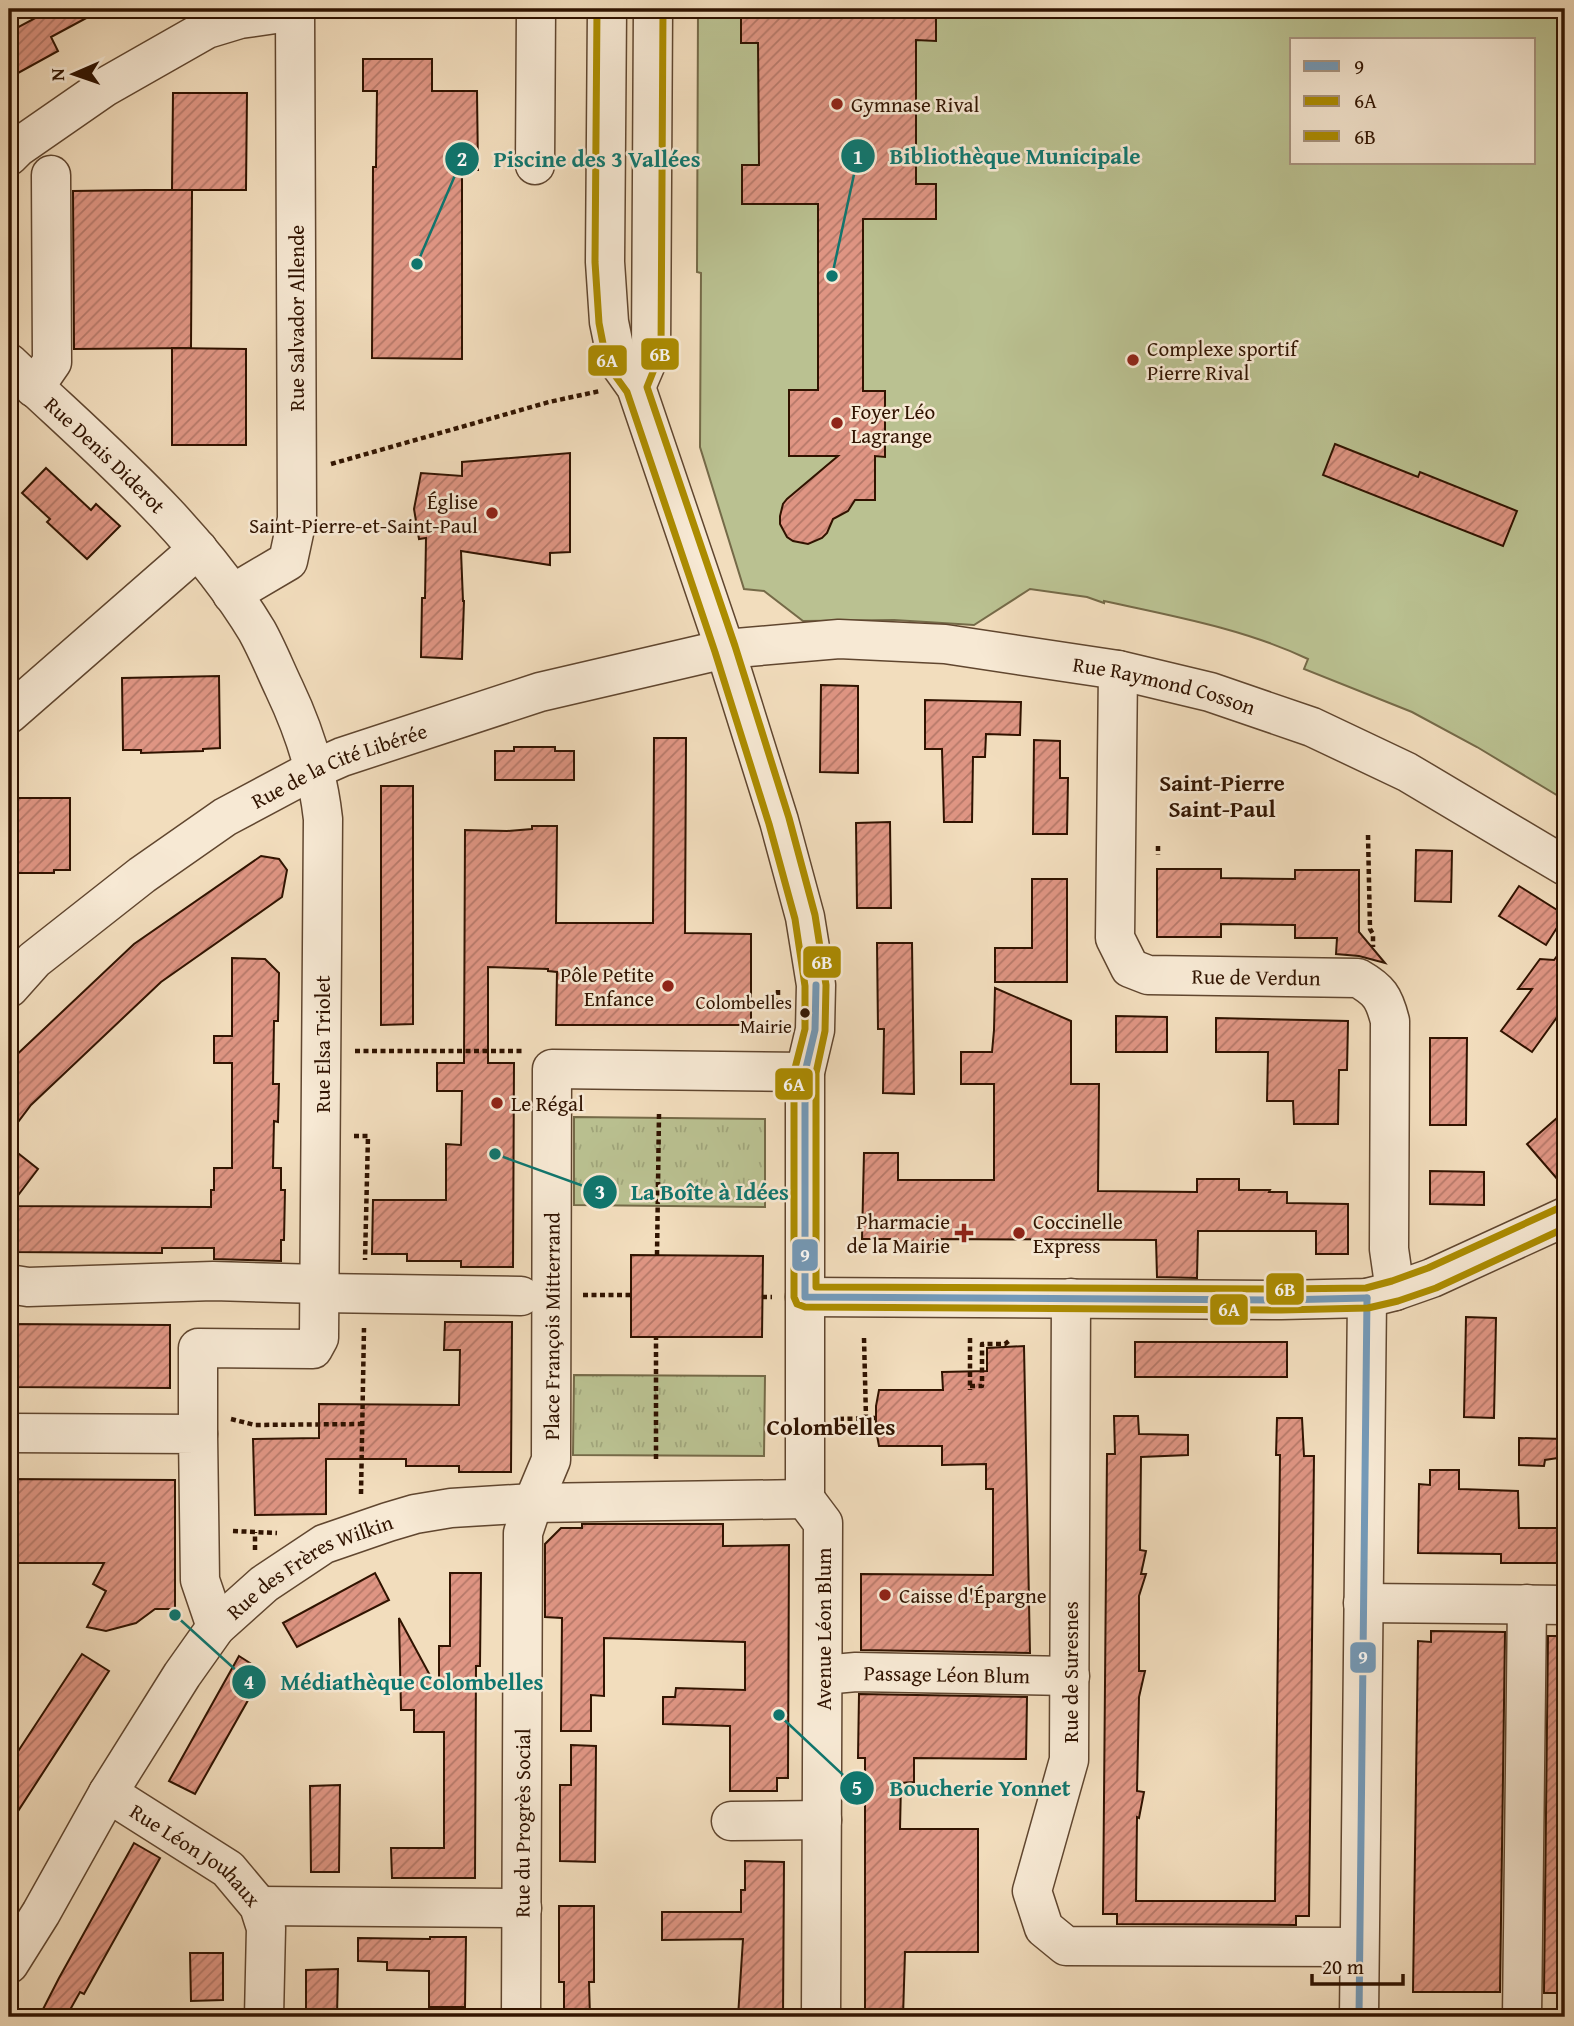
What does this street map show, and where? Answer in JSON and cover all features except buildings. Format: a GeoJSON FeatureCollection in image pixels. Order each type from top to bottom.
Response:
{"type":"FeatureCollection","features":[{"type":"Feature","properties":{"kind":"street"},"geometry":{"type":"LineString","coordinates":[[536,9],[536,165]]}},
{"type":"Feature","properties":{"kind":"street"},"geometry":{"type":"LineString","coordinates":[[607,9],[604,262],[609,322],[615,351],[621,366],[636,387],[725,649],[779,821],[805,917],[816,985],[815,1030],[805,1072],[805,1499]]}},
{"type":"Feature","properties":{"kind":"street"},"geometry":{"type":"LineString","coordinates":[[636,387],[651,352],[653,9]]}},
{"type":"Feature","properties":{"kind":"street"},"geometry":{"type":"LineString","coordinates":[[9,156],[105,87],[207,29],[240,19],[295,10]]}},
{"type":"Feature","properties":{"kind":"street","name":"Rue Salvador Allende"},"geometry":{"type":"LineString","coordinates":[[232,594],[288,561],[297,519],[295,10]]}},
{"type":"Feature","properties":{"kind":"street"},"geometry":{"type":"LineString","coordinates":[[20,385],[52,362],[51,175]]}},
{"type":"Feature","properties":{"kind":"street","name":"Rue Denis Diderot"},"geometry":{"type":"LineString","coordinates":[[20,385],[145,491],[198,549],[232,594],[266,649],[300,721],[315,769]]}},
{"type":"Feature","properties":{"kind":"street"},"geometry":{"type":"LineString","coordinates":[[9,714],[198,549]]}},
{"type":"Feature","properties":{"kind":"street","name":"Rue Raymond Cosson"},"geometry":{"type":"LineString","coordinates":[[725,649],[839,639],[945,644],[1118,670],[1210,692],[1312,727],[1407,772],[1565,866]]}},
{"type":"Feature","properties":{"kind":"street","name":"Rue de la Cité Libérée"},"geometry":{"type":"LineString","coordinates":[[9,988],[34,960],[142,875],[225,817],[315,769],[375,745],[540,692],[725,649]]}},
{"type":"Feature","properties":{"kind":"street","name":"Rue de Verdun"},"geometry":{"type":"LineString","coordinates":[[1118,670],[1115,938],[1130,968],[1148,975],[1358,978],[1373,986],[1385,1000],[1391,1021],[1389,1249],[1381,1295],[1363,1602],[1359,2017]]}},
{"type":"Feature","properties":{"kind":"street","name":"Rue Elsa Triolet"},"geometry":{"type":"LineString","coordinates":[[315,769],[323,819],[320,1299]]}},
{"type":"Feature","properties":{"kind":"street","name":"Place François Mitterrand"},"geometry":{"type":"LineString","coordinates":[[533,1503],[551,1460],[552,1069],[805,1072]]}},
{"type":"Feature","properties":{"kind":"street"},"geometry":{"type":"LineString","coordinates":[[805,1297],[1282,1300],[1381,1295],[1432,1278],[1565,1217]]}},
{"type":"Feature","properties":{"kind":"street"},"geometry":{"type":"LineString","coordinates":[[9,1284],[28,1287],[205,1281],[320,1299],[521,1297]]}},
{"type":"Feature","properties":{"kind":"street","name":"Rue de Suresnes"},"geometry":{"type":"LineString","coordinates":[[1071,1298],[1069,1760],[1032,1891],[1044,1928],[1066,1946],[1359,1947]]}},
{"type":"Feature","properties":{"kind":"street"},"geometry":{"type":"LineString","coordinates":[[216,1627],[200,1580],[211,1425],[198,1348],[313,1349],[319,1338],[320,1299]]}},
{"type":"Feature","properties":{"kind":"street"},"geometry":{"type":"LineString","coordinates":[[9,1433],[211,1425]]}},
{"type":"Feature","properties":{"kind":"street","name":"Rue des Frères Wilkin"},"geometry":{"type":"LineString","coordinates":[[9,1964],[41,1913],[108,1793],[182,1675],[216,1627],[264,1584],[324,1544],[415,1514],[452,1508],[533,1503],[805,1499]]}},
{"type":"Feature","properties":{"kind":"street","name":"Avenue Léon Blum"},"geometry":{"type":"LineString","coordinates":[[805,1499],[823,1523],[821,2017]]}},
{"type":"Feature","properties":{"kind":"street","name":"Rue du Progrès Social"},"geometry":{"type":"LineString","coordinates":[[520,2017],[523,1534],[533,1503]]}},
{"type":"Feature","properties":{"kind":"street"},"geometry":{"type":"LineString","coordinates":[[1363,1602],[1565,1605]]}},
{"type":"Feature","properties":{"kind":"street"},"geometry":{"type":"LineString","coordinates":[[1522,2017],[1527,1604]]}},
{"type":"Feature","properties":{"kind":"street","name":"Passage Léon Blum"},"geometry":{"type":"LineString","coordinates":[[823,1675],[856,1672],[1070,1676]]}},
{"type":"Feature","properties":{"kind":"street","name":"Rue Léon Jouhaux"},"geometry":{"type":"LineString","coordinates":[[108,1793],[228,1869],[259,1906],[265,1928],[264,2017]]}},
{"type":"Feature","properties":{"kind":"street"},"geometry":{"type":"LineString","coordinates":[[731,1821],[822,1820]]}},
{"type":"Feature","properties":{"kind":"street"},"geometry":{"type":"LineString","coordinates":[[259,1906],[522,1908]]}},
{"type":"Feature","properties":{"kind":"path"},"geometry":{"type":"LineString","coordinates":[[297,473],[549,402],[596,392]]}},
{"type":"Feature","properties":{"kind":"path"},"geometry":{"type":"LineString","coordinates":[[1368,835],[1373,955]]}},
{"type":"Feature","properties":{"kind":"path"},"geometry":{"type":"LineString","coordinates":[[1157,846],[1158,855]]}},
{"type":"Feature","properties":{"kind":"path"},"geometry":{"type":"LineString","coordinates":[[349,1051],[527,1051]]}},
{"type":"Feature","properties":{"kind":"path"},"geometry":{"type":"LineString","coordinates":[[657,1255],[659,1114]]}},
{"type":"Feature","properties":{"kind":"path"},"geometry":{"type":"LineString","coordinates":[[574,1295],[631,1295]]}},
{"type":"Feature","properties":{"kind":"path"},"geometry":{"type":"LineString","coordinates":[[656,1337],[656,1459]]}},
{"type":"Feature","properties":{"kind":"path"},"geometry":{"type":"LineString","coordinates":[[864,1338],[866,1418]]}},
{"type":"Feature","properties":{"kind":"path"},"geometry":{"type":"LineString","coordinates":[[970,1338],[970,1388],[982,1386],[982,1344],[1005,1344],[1010,1340]]}},
{"type":"Feature","properties":{"kind":"path"},"geometry":{"type":"LineString","coordinates":[[835,1419],[876,1418]]}},
{"type":"Feature","properties":{"kind":"path"},"geometry":{"type":"LineString","coordinates":[[211,1425],[363,1424]]}},
{"type":"Feature","properties":{"kind":"path"},"geometry":{"type":"LineString","coordinates":[[231,1531],[261,1532]]}},
{"type":"Feature","properties":{"kind":"green space","name":"Complexe sportif Pierre Rival"},"geometry":{"type":"Polygon","coordinates":[[[698,9],[1565,9],[1565,800],[1412,712],[1304,669],[1308,659],[1259,639],[1208,624],[1104,603],[1087,597],[1030,589],[974,625],[894,620],[803,621],[764,591],[744,589],[700,447],[701,273],[697,272],[698,9]]]}},
{"type":"Feature","properties":{"kind":"green space"},"geometry":{"type":"Polygon","coordinates":[[[574,1117],[765,1119],[765,1207],[574,1205],[574,1117]]]}},
{"type":"Feature","properties":{"kind":"green space"},"geometry":{"type":"Polygon","coordinates":[[[574,1375],[765,1376],[764,1456],[573,1455],[574,1375]]]}},
{"type":"Feature","properties":{"kind":"transit line","name":"6A"},"geometry":{"type":"LineString","coordinates":[[597,9],[595,262],[599,323],[605,354],[611,370],[627,392],[715,652],[769,824],[795,919],[805,986],[805,1029],[794,1072],[794,1297],[797,1304],[805,1307],[1281,1310],[1368,1308],[1436,1288],[1565,1228]]}},
{"type":"Feature","properties":{"kind":"transit line","name":"6B"},"geometry":{"type":"LineString","coordinates":[[663,9],[661,352],[647,387],[735,646],[789,818],[815,915],[826,985],[825,1031],[816,1073],[816,1287],[1366,1288],[1428,1268],[1561,1207]]}},
{"type":"Feature","properties":{"kind":"transit line","name":"9"},"geometry":{"type":"LineString","coordinates":[[816,985],[815,1030],[805,1072],[805,1297],[1281,1300],[1367,1298]]}},
{"type":"Feature","properties":{"kind":"transit line","name":"9"},"geometry":{"type":"LineString","coordinates":[[1359,2017],[1367,1298]]}},
{"type":"Feature","properties":{"kind":"place","name":"Gymnase Rival"},"geometry":{"type":"Point","coordinates":[837,104]}},
{"type":"Feature","properties":{"kind":"place","name":"Piscine des 3 Vallées"},"geometry":{"type":"Point","coordinates":[417,264]}},
{"type":"Feature","properties":{"kind":"place","name":"Bibliothèque Municipale"},"geometry":{"type":"Point","coordinates":[832,276]}},
{"type":"Feature","properties":{"kind":"place","name":"Complexe sportif Pierre Rival"},"geometry":{"type":"Point","coordinates":[1133,360]}},
{"type":"Feature","properties":{"kind":"place","name":"Foyer Léo Lagrange"},"geometry":{"type":"Point","coordinates":[837,423]}},
{"type":"Feature","properties":{"kind":"place","name":"Église Saint-Pierre-et-Saint-Paul"},"geometry":{"type":"Point","coordinates":[492,513]}},
{"type":"Feature","properties":{"kind":"place","name":"Pôle Petite Enfance"},"geometry":{"type":"Point","coordinates":[668,986]}},
{"type":"Feature","properties":{"kind":"place","name":"Colombelles Mairie"},"geometry":{"type":"Point","coordinates":[805,1013]}},
{"type":"Feature","properties":{"kind":"place","name":"Le Régal"},"geometry":{"type":"Point","coordinates":[497,1103]}},
{"type":"Feature","properties":{"kind":"place","name":"La Boîte à Idées"},"geometry":{"type":"Point","coordinates":[495,1154]}},
{"type":"Feature","properties":{"kind":"place","name":"Pharmacie de la Mairie"},"geometry":{"type":"Point","coordinates":[964,1233]}},
{"type":"Feature","properties":{"kind":"place","name":"Coccinelle Express"},"geometry":{"type":"Point","coordinates":[1019,1233]}},
{"type":"Feature","properties":{"kind":"place","name":"Caisse d'Épargne"},"geometry":{"type":"Point","coordinates":[885,1595]}},
{"type":"Feature","properties":{"kind":"place","name":"Médiathèque Colombelles"},"geometry":{"type":"Point","coordinates":[175,1615]}},
{"type":"Feature","properties":{"kind":"place","name":"Boucherie Yonnet"},"geometry":{"type":"Point","coordinates":[779,1715]}},
{"type":"Feature","properties":{"kind":"district","name":"Saint-Pierre Saint-Paul"},"geometry":{"type":"Point","coordinates":[1222,795]}},
{"type":"Feature","properties":{"kind":"district","name":"Colombelles"},"geometry":{"type":"Point","coordinates":[831,1426]}}]}
